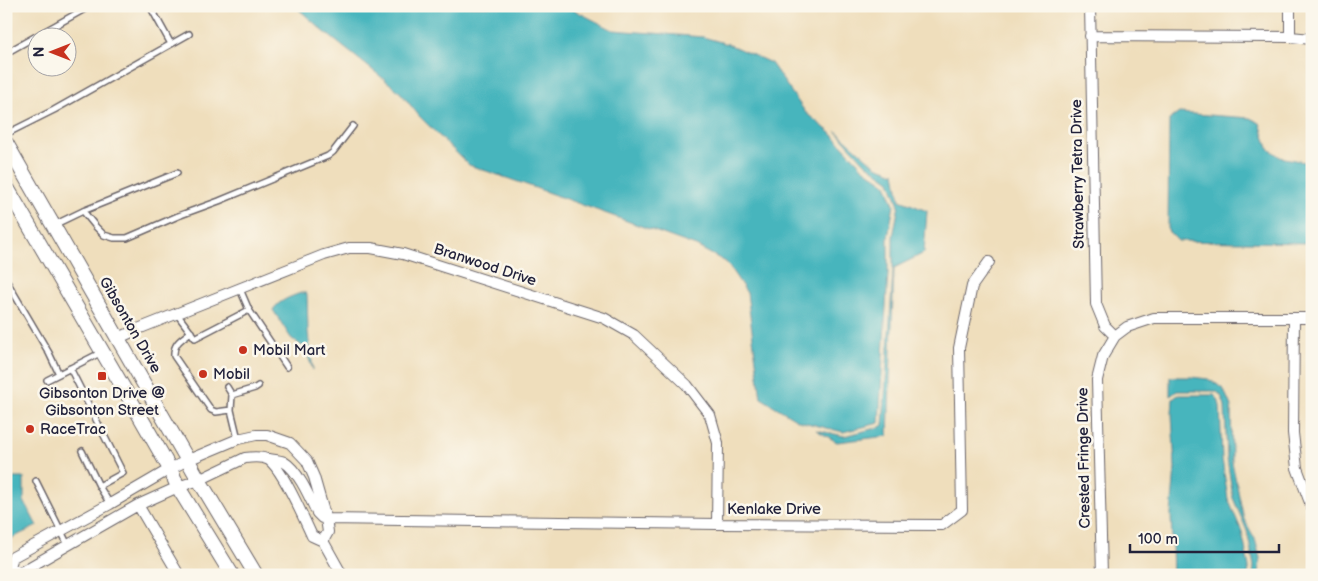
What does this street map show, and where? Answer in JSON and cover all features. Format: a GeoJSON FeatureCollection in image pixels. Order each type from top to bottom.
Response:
{"type":"FeatureCollection","features":[{"type":"Feature","properties":{"kind":"main road","name":"Gibsonton Drive"},"geometry":{"type":"LineString","coordinates":[[6,143],[256,575]]}},
{"type":"Feature","properties":{"kind":"main road"},"geometry":{"type":"LineString","coordinates":[[6,163],[41,218],[66,247]]}},
{"type":"Feature","properties":{"kind":"main road"},"geometry":{"type":"LineString","coordinates":[[6,186],[170,469],[178,487],[232,575]]}},
{"type":"Feature","properties":{"kind":"street","name":"Strawberry Tetra Drive"},"geometry":{"type":"LineString","coordinates":[[1090,6],[1096,304],[1105,326],[1115,336]]}},
{"type":"Feature","properties":{"kind":"street"},"geometry":{"type":"LineString","coordinates":[[1290,6],[1290,37]]}},
{"type":"Feature","properties":{"kind":"street"},"geometry":{"type":"LineString","coordinates":[[1090,36],[1312,38]]}},
{"type":"Feature","properties":{"kind":"street","name":"Branwood Drive"},"geometry":{"type":"LineString","coordinates":[[119,338],[324,255],[349,248],[371,248],[403,254],[604,318],[634,335],[687,385],[710,416],[718,443],[717,524]]}},
{"type":"Feature","properties":{"kind":"street","name":"Kenlake Drive"},"geometry":{"type":"LineString","coordinates":[[326,519],[942,525],[962,510],[958,348],[972,286],[989,262]]}},
{"type":"Feature","properties":{"kind":"street"},"geometry":{"type":"LineString","coordinates":[[1115,336],[1128,328],[1154,318],[1312,318]]}},
{"type":"Feature","properties":{"kind":"street"},"geometry":{"type":"LineString","coordinates":[[1294,318],[1293,433],[1296,468],[1309,505],[1312,508]]}},
{"type":"Feature","properties":{"kind":"street","name":"Crested Fringe Drive"},"geometry":{"type":"LineString","coordinates":[[1102,575],[1097,380],[1104,356],[1115,336]]}},
{"type":"Feature","properties":{"kind":"street"},"geometry":{"type":"LineString","coordinates":[[323,541],[328,532],[326,519],[307,460],[290,443],[267,435],[256,434],[238,439],[170,469],[61,532],[13,557],[8,569],[21,572],[138,505],[178,487],[200,480],[245,458],[279,460],[285,463],[292,469],[317,513],[326,519]]}},
{"type":"Feature","properties":{"kind":"street"},"geometry":{"type":"LineString","coordinates":[[268,459],[278,470],[312,536],[323,541],[342,575]]}},
{"type":"Feature","properties":{"kind":"street"},"geometry":{"type":"LineString","coordinates":[[138,505],[179,575]]}},
{"type":"Feature","properties":{"kind":"lane"},"geometry":{"type":"LineString","coordinates":[[6,53],[90,6]]}},
{"type":"Feature","properties":{"kind":"lane"},"geometry":{"type":"LineString","coordinates":[[150,6],[171,44]]}},
{"type":"Feature","properties":{"kind":"lane"},"geometry":{"type":"LineString","coordinates":[[6,134],[54,110],[190,34]]}},
{"type":"Feature","properties":{"kind":"lane"},"geometry":{"type":"LineString","coordinates":[[83,210],[104,234],[114,238],[127,238],[328,156],[353,126]]}},
{"type":"Feature","properties":{"kind":"lane"},"geometry":{"type":"LineString","coordinates":[[53,225],[83,210],[177,172]]}},
{"type":"Feature","properties":{"kind":"lane"},"geometry":{"type":"LineString","coordinates":[[6,280],[49,353],[59,374]]}},
{"type":"Feature","properties":{"kind":"lane"},"geometry":{"type":"LineString","coordinates":[[240,288],[249,310],[288,367]]}},
{"type":"Feature","properties":{"kind":"lane"},"geometry":{"type":"LineString","coordinates":[[176,314],[195,338],[249,310]]}},
{"type":"Feature","properties":{"kind":"lane"},"geometry":{"type":"LineString","coordinates":[[191,332],[175,344],[174,356],[211,410],[216,412],[231,410]]}},
{"type":"Feature","properties":{"kind":"lane"},"geometry":{"type":"LineString","coordinates":[[46,380],[102,351]]}},
{"type":"Feature","properties":{"kind":"lane"},"geometry":{"type":"LineString","coordinates":[[70,368],[124,473],[99,486]]}},
{"type":"Feature","properties":{"kind":"lane"},"geometry":{"type":"LineString","coordinates":[[232,395],[258,386]]}},
{"type":"Feature","properties":{"kind":"lane"},"geometry":{"type":"LineString","coordinates":[[227,387],[232,395],[231,410],[238,439]]}},
{"type":"Feature","properties":{"kind":"lane"},"geometry":{"type":"LineString","coordinates":[[82,451],[110,504]]}},
{"type":"Feature","properties":{"kind":"lane"},"geometry":{"type":"LineString","coordinates":[[36,481],[68,545]]}},
{"type":"Feature","properties":{"kind":"water"},"geometry":{"type":"Polygon","coordinates":[[[295,6],[566,6],[613,30],[703,37],[728,44],[771,63],[806,113],[831,133],[862,167],[886,184],[894,205],[888,237],[888,273],[879,423],[843,432],[799,421],[761,398],[747,293],[726,262],[696,246],[469,165],[420,117],[399,91],[295,6]]]}},
{"type":"Feature","properties":{"kind":"water"},"geometry":{"type":"Polygon","coordinates":[[[1179,113],[1250,118],[1260,123],[1268,148],[1280,157],[1304,162],[1312,159],[1312,243],[1178,241],[1168,231],[1169,120],[1179,113]]]}},
{"type":"Feature","properties":{"kind":"water"},"geometry":{"type":"Polygon","coordinates":[[[836,131],[876,166],[895,173],[900,200],[927,211],[924,253],[894,268],[888,436],[837,442],[816,430],[844,436],[883,425],[893,273],[893,237],[899,205],[890,181],[866,164],[836,131]]]}},
{"type":"Feature","properties":{"kind":"water"},"geometry":{"type":"Polygon","coordinates":[[[301,293],[306,293],[307,295],[308,332],[313,370],[305,348],[291,338],[273,310],[282,301],[301,293]]]}},
{"type":"Feature","properties":{"kind":"water"},"geometry":{"type":"Polygon","coordinates":[[[1170,377],[1208,379],[1223,388],[1231,406],[1232,462],[1244,519],[1255,539],[1260,558],[1259,575],[1253,575],[1254,566],[1247,531],[1233,498],[1227,458],[1225,406],[1222,399],[1214,391],[1177,391],[1170,396],[1170,377]]]}},
{"type":"Feature","properties":{"kind":"water"},"geometry":{"type":"Polygon","coordinates":[[[1178,395],[1214,395],[1218,399],[1220,406],[1222,459],[1228,499],[1242,532],[1249,567],[1248,575],[1173,575],[1171,514],[1175,468],[1172,414],[1173,399],[1178,395]]]}},
{"type":"Feature","properties":{"kind":"water"},"geometry":{"type":"Polygon","coordinates":[[[6,478],[24,478],[24,501],[37,526],[6,541],[6,478]]]}},
{"type":"Feature","properties":{"kind":"place","name":"Mobil Mart"},"geometry":{"type":"Point","coordinates":[243,350]}},
{"type":"Feature","properties":{"kind":"place","name":"Mobil"},"geometry":{"type":"Point","coordinates":[203,374]}},
{"type":"Feature","properties":{"kind":"place","name":"Gibsonton Drive @ Gibsonton Street"},"geometry":{"type":"Point","coordinates":[102,376]}},
{"type":"Feature","properties":{"kind":"place","name":"RaceTrac"},"geometry":{"type":"Point","coordinates":[30,429]}}]}
